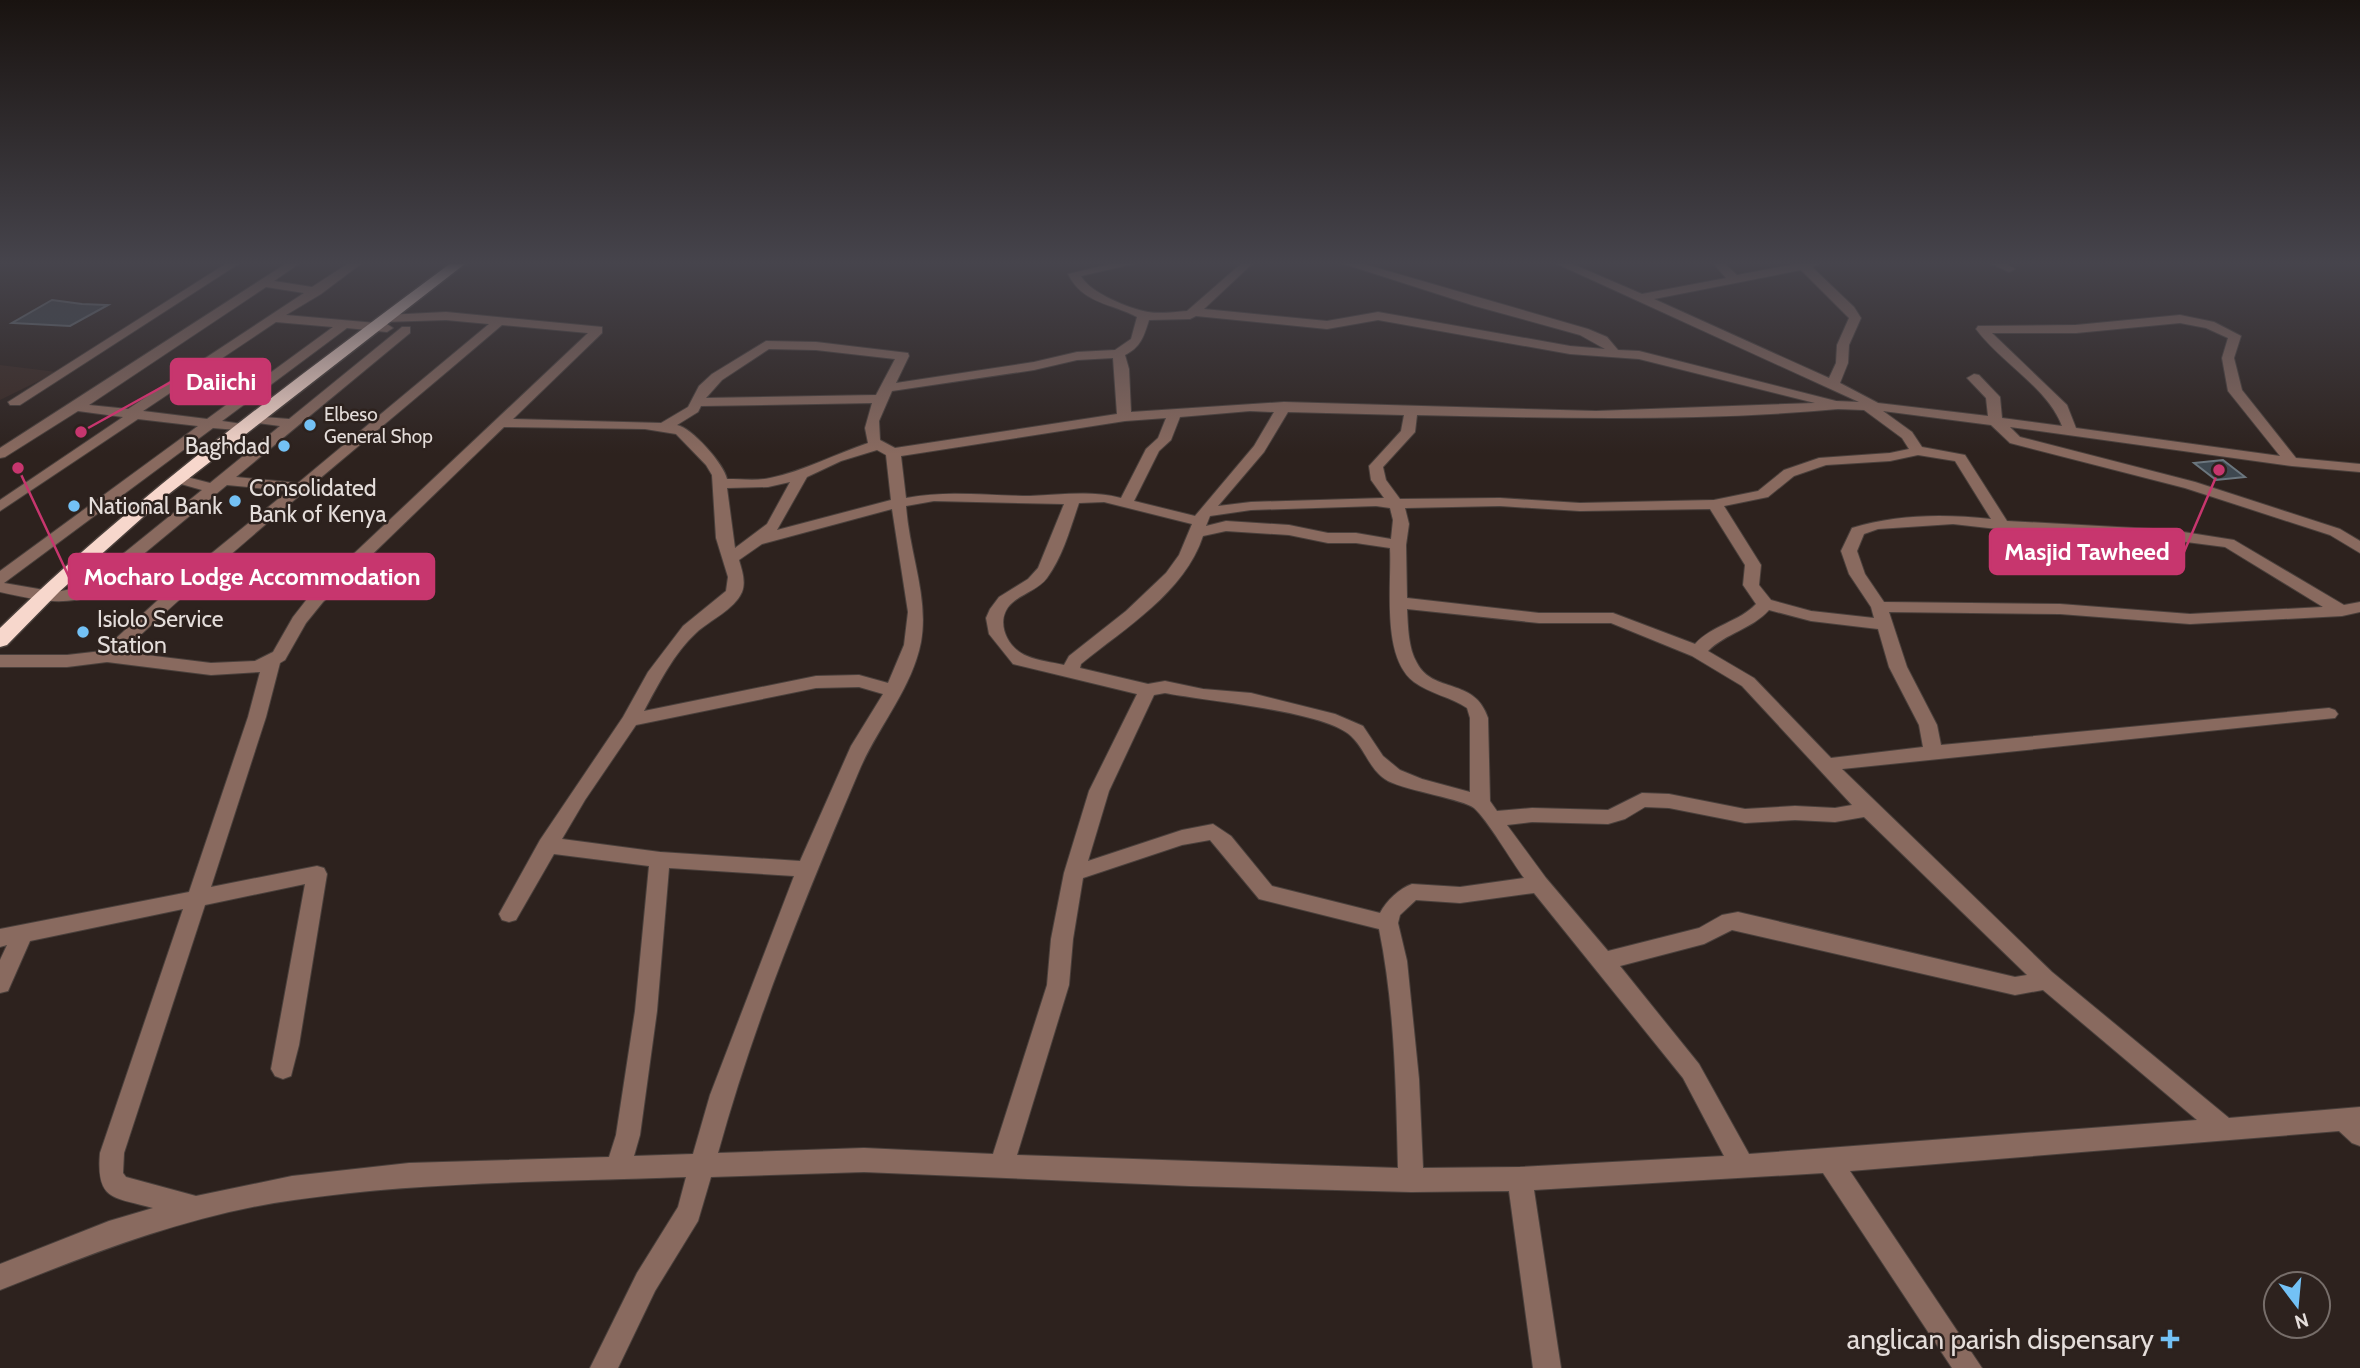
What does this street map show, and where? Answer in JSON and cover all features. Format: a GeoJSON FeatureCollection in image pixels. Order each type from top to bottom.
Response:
{"type":"FeatureCollection","features":[{"type":"Feature","properties":{"kind":"highway"},"geometry":{"type":"LineString","coordinates":[[0,640],[43,595],[118,528],[376,327]]}},
{"type":"Feature","properties":{"kind":"street"},"geometry":{"type":"LineString","coordinates":[[15,402],[133,327]]}},
{"type":"Feature","properties":{"kind":"street"},"geometry":{"type":"LineString","coordinates":[[0,454],[197,327]]}},
{"type":"Feature","properties":{"kind":"street"},"geometry":{"type":"LineString","coordinates":[[0,506],[263,327]]}},
{"type":"Feature","properties":{"kind":"street"},"geometry":{"type":"LineString","coordinates":[[0,579],[341,327]]}},
{"type":"Feature","properties":{"kind":"street"},"geometry":{"type":"LineString","coordinates":[[0,587],[72,597],[88,591],[406,330],[395,327]]}},
{"type":"Feature","properties":{"kind":"street"},"geometry":{"type":"LineString","coordinates":[[107,656],[197,573],[492,327]]}},
{"type":"Feature","properties":{"kind":"street"},"geometry":{"type":"LineString","coordinates":[[195,1208],[119,1187],[110,1177],[113,1153],[257,716],[271,663],[287,645],[299,621],[317,598],[598,330],[559,327]]}},
{"type":"Feature","properties":{"kind":"street"},"geometry":{"type":"LineString","coordinates":[[697,402],[883,394],[1077,356],[1118,354],[1138,340],[1141,327]]}},
{"type":"Feature","properties":{"kind":"street"},"geometry":{"type":"LineString","coordinates":[[1439,327],[1570,350],[1639,355],[1838,405]]}},
{"type":"Feature","properties":{"kind":"street"},"geometry":{"type":"LineString","coordinates":[[1563,327],[1608,343],[1612,348],[1611,352]]}},
{"type":"Feature","properties":{"kind":"street"},"geometry":{"type":"LineString","coordinates":[[1705,327],[1833,384],[1873,406],[1907,435],[1918,451]]}},
{"type":"Feature","properties":{"kind":"street"},"geometry":{"type":"LineString","coordinates":[[1833,384],[1842,363],[1843,345],[1852,327]]}},
{"type":"Feature","properties":{"kind":"street"},"geometry":{"type":"LineString","coordinates":[[2071,432],[2062,408],[1993,342],[1982,328],[2098,327]]}},
{"type":"Feature","properties":{"kind":"street"},"geometry":{"type":"LineString","coordinates":[[2214,327],[2235,336],[2228,358],[2235,391],[2292,462]]}},
{"type":"Feature","properties":{"kind":"street"},"geometry":{"type":"LineString","coordinates":[[604,1368],[646,1282],[696,1196],[701,1165],[726,1082],[785,922],[860,746],[894,691],[912,645],[916,612],[900,527],[900,502],[885,449],[872,438],[872,426],[883,394],[903,356],[816,346],[766,345],[717,377],[704,389],[692,409],[665,427]]}},
{"type":"Feature","properties":{"kind":"street"},"geometry":{"type":"LineString","coordinates":[[1118,354],[1123,372],[1120,404],[1125,417]]}},
{"type":"Feature","properties":{"kind":"street"},"geometry":{"type":"LineString","coordinates":[[1974,378],[1993,397],[1995,421],[2015,440],[2190,485],[2335,532],[2360,548]]}},
{"type":"Feature","properties":{"kind":"street"},"geometry":{"type":"LineString","coordinates":[[720,484],[768,483],[800,474],[836,458],[885,449],[1125,417],[1284,406],[1596,415],[1785,410],[1838,405],[1873,406],[2292,462],[2360,468]]}},
{"type":"Feature","properties":{"kind":"street"},"geometry":{"type":"LineString","coordinates":[[1074,673],[1072,663],[1139,608],[1182,564],[1201,522],[1264,446],[1284,406]]}},
{"type":"Feature","properties":{"kind":"street"},"geometry":{"type":"LineString","coordinates":[[76,407],[208,424],[292,424]]}},
{"type":"Feature","properties":{"kind":"street"},"geometry":{"type":"LineString","coordinates":[[1411,410],[1408,432],[1376,466],[1378,479],[1395,504],[1400,518],[1399,632],[1404,655],[1413,674],[1469,700],[1477,710],[1486,810],[1539,884],[1691,1071],[1742,1166]]}},
{"type":"Feature","properties":{"kind":"street"},"geometry":{"type":"LineString","coordinates":[[1125,503],[1129,491],[1142,475],[1153,449],[1164,440],[1175,413]]}},
{"type":"Feature","properties":{"kind":"street"},"geometry":{"type":"LineString","coordinates":[[501,423],[665,427],[680,430],[715,467],[720,484],[724,538],[736,577],[734,592],[721,606],[689,630],[654,676],[630,720],[610,746],[547,845],[509,914]]}},
{"type":"Feature","properties":{"kind":"street"},"geometry":{"type":"LineString","coordinates":[[1201,522],[1265,505],[1500,502],[1618,507],[1714,504],[1763,494],[1789,473],[1824,461],[1890,457],[1918,451],[1942,452],[1960,458],[2002,524]]}},
{"type":"Feature","properties":{"kind":"street"},"geometry":{"type":"LineString","coordinates":[[731,558],[757,541],[773,526],[800,474]]}},
{"type":"Feature","properties":{"kind":"street"},"geometry":{"type":"LineString","coordinates":[[179,479],[301,488]]}},
{"type":"Feature","properties":{"kind":"street"},"geometry":{"type":"LineString","coordinates":[[757,541],[900,502],[948,496],[1029,500],[1104,498],[1216,527],[1297,531],[1328,538],[1356,538],[1398,545]]}},
{"type":"Feature","properties":{"kind":"street"},"geometry":{"type":"LineString","coordinates":[[1073,498],[1041,576],[1004,602],[995,613],[993,624],[998,639],[1019,660],[1148,690],[1166,687],[1203,695],[1251,699],[1329,718],[1357,731],[1376,761],[1393,775],[1486,810],[1532,815],[1608,817],[1642,800],[1669,801],[1745,816],[1795,813],[1835,815],[1868,809]]}},
{"type":"Feature","properties":{"kind":"street"},"geometry":{"type":"LineString","coordinates":[[1714,504],[1723,514],[1753,565],[1752,585],[1765,604],[1811,616],[2060,609],[2190,619],[2342,611],[2360,607]]}},
{"type":"Feature","properties":{"kind":"street"},"geometry":{"type":"LineString","coordinates":[[1933,752],[1928,725],[1898,667],[1882,615],[1857,574],[1849,551],[1857,531],[1877,524],[1953,519],[2171,535],[2229,543],[2342,611]]}},
{"type":"Feature","properties":{"kind":"street"},"geometry":{"type":"LineString","coordinates":[[1401,603],[1539,618],[1603,616],[1698,652],[1748,682],[1868,809],[2044,978],[2226,1130]]}},
{"type":"Feature","properties":{"kind":"street"},"geometry":{"type":"LineString","coordinates":[[1698,652],[1710,641],[1752,617],[1765,604]]}},
{"type":"Feature","properties":{"kind":"street"},"geometry":{"type":"LineString","coordinates":[[0,661],[67,661],[107,656],[211,669],[258,667],[271,663]]}},
{"type":"Feature","properties":{"kind":"street"},"geometry":{"type":"LineString","coordinates":[[630,720],[817,682],[859,681],[894,691]]}},
{"type":"Feature","properties":{"kind":"street"},"geometry":{"type":"LineString","coordinates":[[1002,1164],[1058,985],[1062,939],[1074,873],[1099,791],[1148,690]]}},
{"type":"Feature","properties":{"kind":"street"},"geometry":{"type":"LineString","coordinates":[[1827,765],[1933,752],[2329,714]]}},
{"type":"Feature","properties":{"kind":"street"},"geometry":{"type":"LineString","coordinates":[[1074,873],[1182,838],[1213,832],[1222,838],[1256,886],[1266,893],[1388,923]]}},
{"type":"Feature","properties":{"kind":"street"},"geometry":{"type":"LineString","coordinates":[[547,845],[660,860],[807,869]]}},
{"type":"Feature","properties":{"kind":"street"},"geometry":{"type":"LineString","coordinates":[[618,1167],[628,1135],[646,1012],[660,860]]}},
{"type":"Feature","properties":{"kind":"street"},"geometry":{"type":"LineString","coordinates":[[0,938],[317,874],[302,951],[301,978],[283,1069]]}},
{"type":"Feature","properties":{"kind":"street"},"geometry":{"type":"LineString","coordinates":[[1411,1180],[1407,1079],[1396,961],[1388,923],[1391,911],[1412,892],[1461,895],[1539,884]]}},
{"type":"Feature","properties":{"kind":"street"},"geometry":{"type":"LineString","coordinates":[[1604,961],[1704,935],[1729,921],[1738,921],[2015,986],[2038,983],[2044,978]]}},
{"type":"Feature","properties":{"kind":"street"},"geometry":{"type":"LineString","coordinates":[[0,984],[23,933]]}},
{"type":"Feature","properties":{"kind":"street"},"geometry":{"type":"LineString","coordinates":[[0,1277],[109,1234],[195,1208],[292,1188],[410,1175],[864,1160],[1190,1174],[1411,1180],[1520,1179],[1829,1161],[2226,1130],[2355,1124]]}},
{"type":"Feature","properties":{"kind":"street"},"geometry":{"type":"LineString","coordinates":[[1829,1161],[1968,1368]]}},
{"type":"Feature","properties":{"kind":"street"},"geometry":{"type":"LineString","coordinates":[[1520,1179],[1547,1368]]}},
{"type":"Feature","properties":{"kind":"shaded area"},"geometry":{"type":"Polygon","coordinates":[[[0,365],[57,372],[0,400],[0,365]]]}},
{"type":"Feature","properties":{"kind":"building"},"geometry":{"type":"Polygon","coordinates":[[[2223,460],[2245,477],[2216,480],[2194,463],[2223,460]]]}},
{"type":"Feature","properties":{"kind":"place","name":"Elbeso General Shop"},"geometry":{"type":"Point","coordinates":[310,425]}},
{"type":"Feature","properties":{"kind":"place","name":"Daiichi"},"geometry":{"type":"Point","coordinates":[81,432]}},
{"type":"Feature","properties":{"kind":"place","name":"Baghdad"},"geometry":{"type":"Point","coordinates":[284,446]}},
{"type":"Feature","properties":{"kind":"place","name":"Mocharo Lodge Accommodation"},"geometry":{"type":"Point","coordinates":[18,468]}},
{"type":"Feature","properties":{"kind":"place","name":"Masjid Tawheed"},"geometry":{"type":"Point","coordinates":[2219,470]}},
{"type":"Feature","properties":{"kind":"place","name":"Consolidated Bank of Kenya"},"geometry":{"type":"Point","coordinates":[235,501]}},
{"type":"Feature","properties":{"kind":"place","name":"National Bank"},"geometry":{"type":"Point","coordinates":[74,506]}},
{"type":"Feature","properties":{"kind":"place","name":"Isiolo Service Station"},"geometry":{"type":"Point","coordinates":[83,632]}},
{"type":"Feature","properties":{"kind":"place","name":"anglican parish dispensary"},"geometry":{"type":"Point","coordinates":[2170,1339]}}]}
